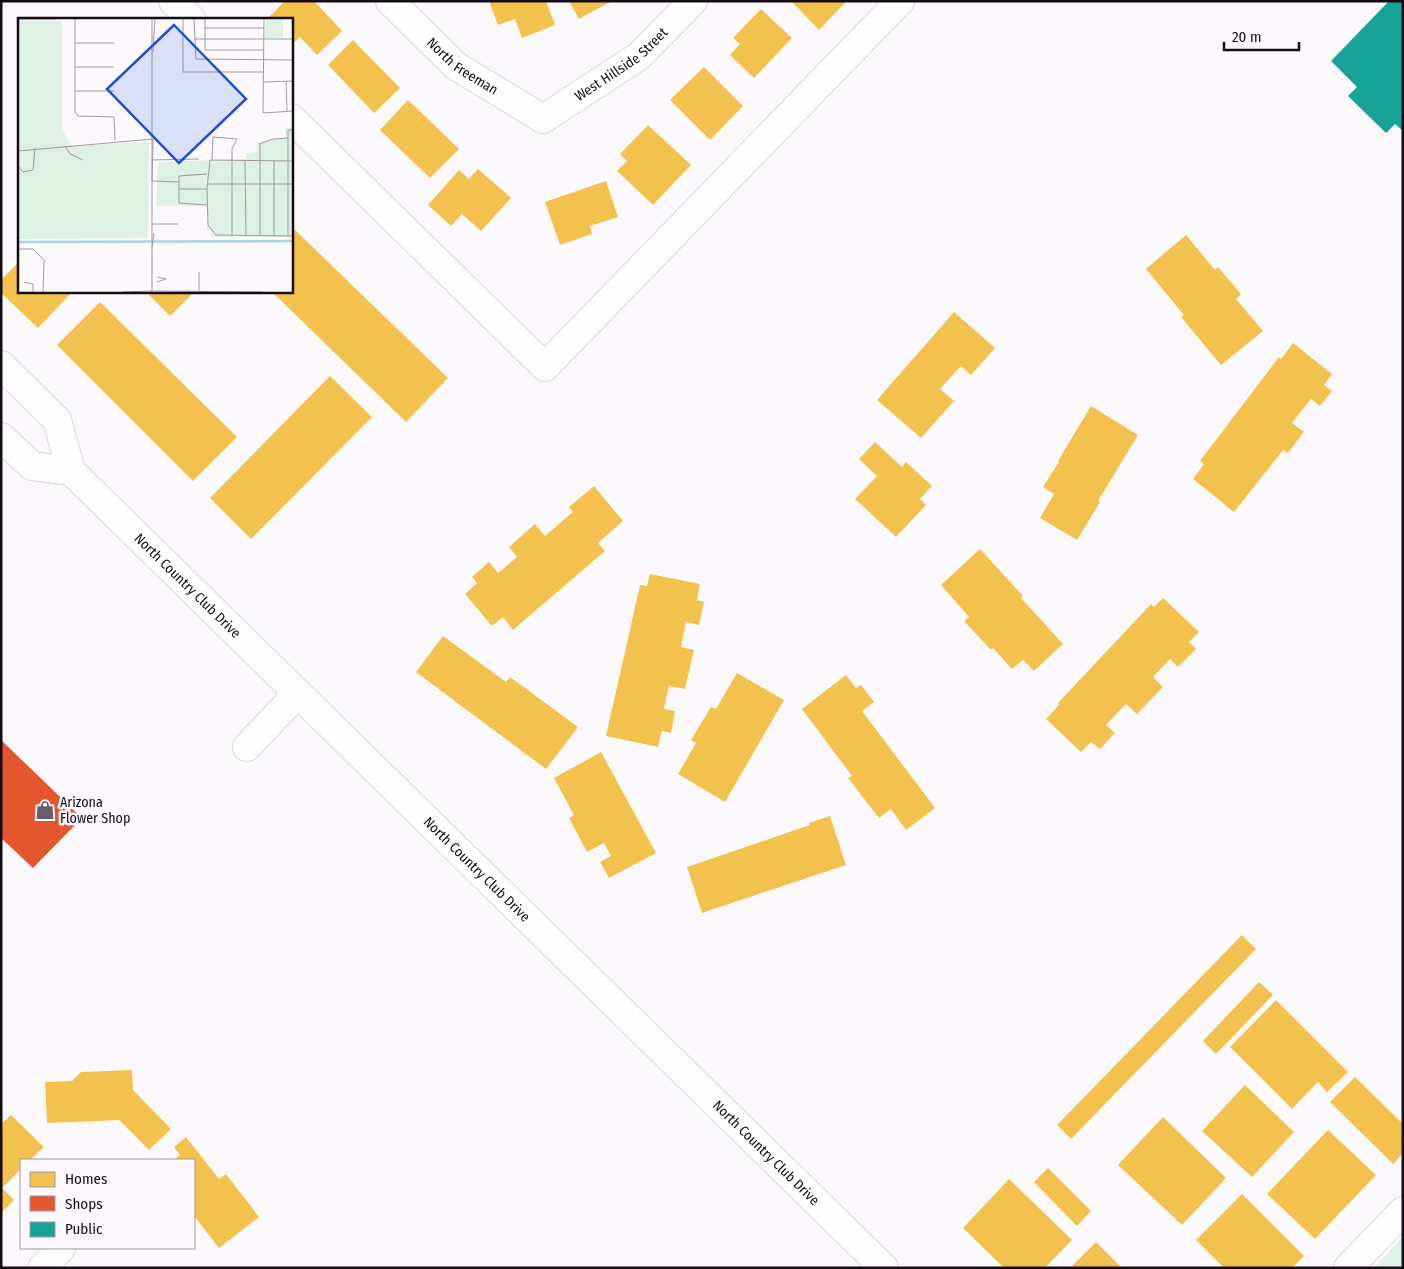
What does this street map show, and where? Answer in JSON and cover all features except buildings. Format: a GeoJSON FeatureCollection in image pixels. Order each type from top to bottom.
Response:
{"type":"FeatureCollection","features":[{"type":"Feature","properties":{"kind":"main road"},"geometry":{"type":"LineString","coordinates":[[173,1],[190,18]]}},
{"type":"Feature","properties":{"kind":"main road","name":"North Freeman"},"geometry":{"type":"LineString","coordinates":[[390,1],[456,66],[543,119]]}},
{"type":"Feature","properties":{"kind":"main road","name":"West Hillside Street"},"geometry":{"type":"LineString","coordinates":[[543,119],[639,56],[693,1]]}},
{"type":"Feature","properties":{"kind":"main road"},"geometry":{"type":"LineString","coordinates":[[292,119],[545,367],[900,1]]}},
{"type":"Feature","properties":{"kind":"main road"},"geometry":{"type":"LineString","coordinates":[[1,365],[57,420],[71,471],[32,466],[1,437]]}},
{"type":"Feature","properties":{"kind":"main road","name":"North Country Club Drive"},"geometry":{"type":"LineString","coordinates":[[71,471],[884,1268]]}},
{"type":"Feature","properties":{"kind":"main road"},"geometry":{"type":"LineString","coordinates":[[247,747],[298,693]]}},
{"type":"Feature","properties":{"kind":"main road"},"geometry":{"type":"LineString","coordinates":[[1348,1268],[1403,1211]]}},
{"type":"Feature","properties":{"kind":"main road"},"geometry":{"type":"LineString","coordinates":[[42,1268],[60,1249]]}},
{"type":"Feature","properties":{"kind":"green space"},"geometry":{"type":"Polygon","coordinates":[[[1403,1237],[1403,1268],[1374,1268],[1403,1237]]]}},
{"type":"Feature","properties":{"kind":"place","name":"Arizona Flower Shop"},"geometry":{"type":"Point","coordinates":[45,810]}}]}
